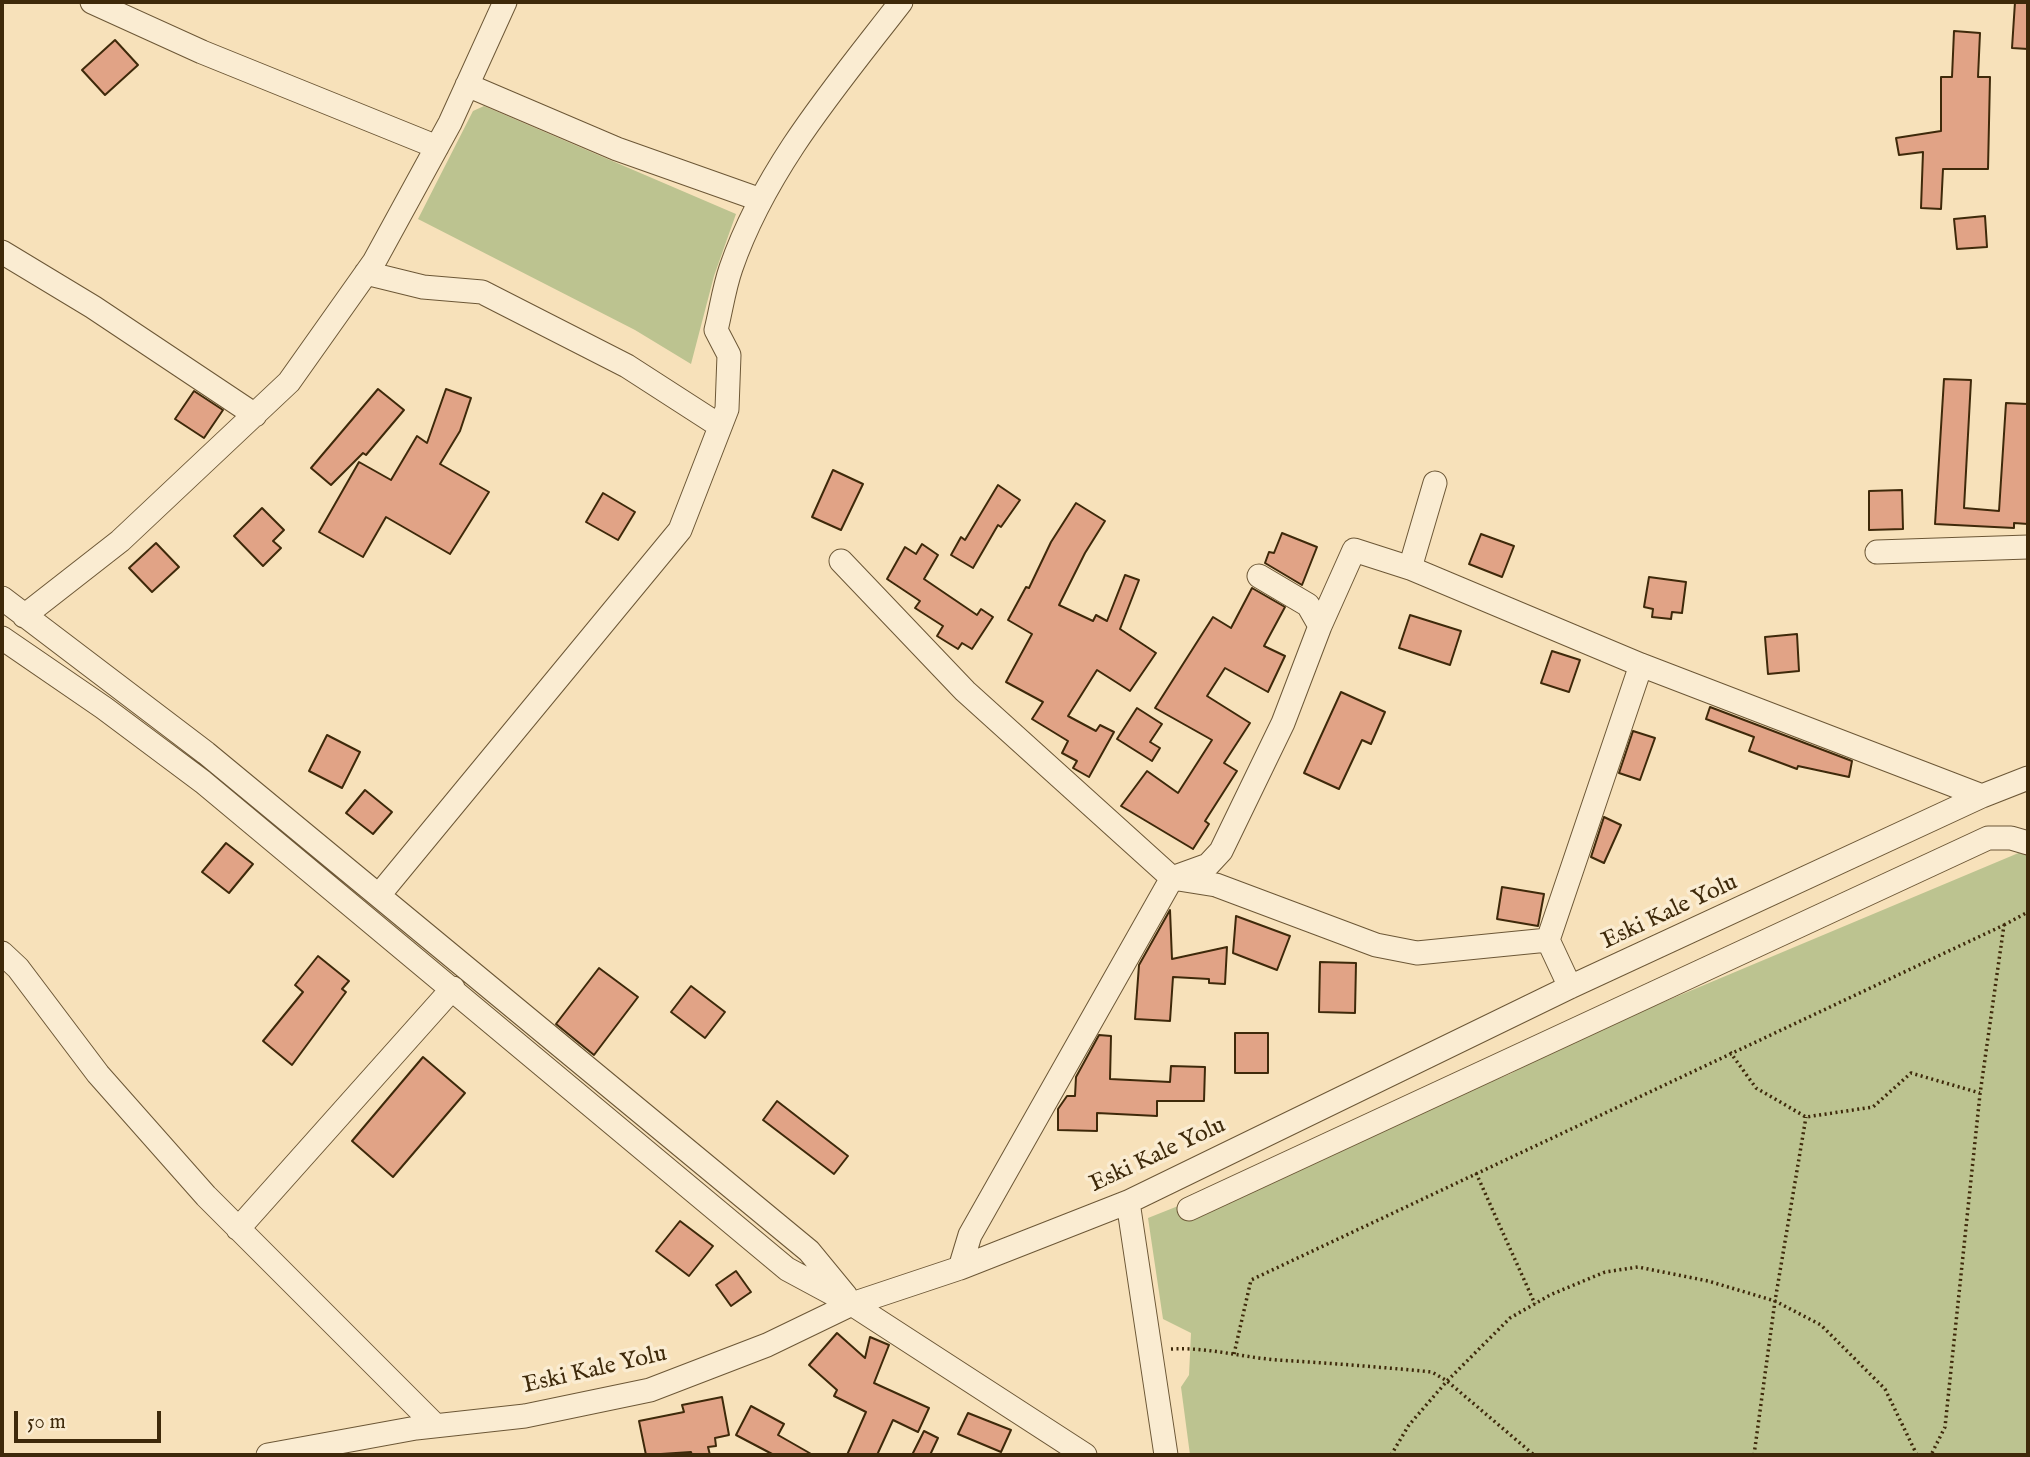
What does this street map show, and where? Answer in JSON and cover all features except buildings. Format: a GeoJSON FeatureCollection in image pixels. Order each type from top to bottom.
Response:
{"type":"FeatureCollection","features":[{"type":"Feature","properties":{"kind":"street"},"geometry":{"type":"LineString","coordinates":[[92,2],[202,51],[437,147]]}},
{"type":"Feature","properties":{"kind":"street"},"geometry":{"type":"LineString","coordinates":[[24,615],[120,541],[289,382],[366,273],[437,147],[505,2]]}},
{"type":"Feature","properties":{"kind":"street"},"geometry":{"type":"LineString","coordinates":[[379,895],[680,530],[727,409],[729,355],[716,330],[730,268],[761,200],[805,126],[901,2]]}},
{"type":"Feature","properties":{"kind":"street"},"geometry":{"type":"LineString","coordinates":[[467,85],[617,149],[761,200]]}},
{"type":"Feature","properties":{"kind":"street"},"geometry":{"type":"LineString","coordinates":[[2,252],[93,307],[255,415]]}},
{"type":"Feature","properties":{"kind":"street"},"geometry":{"type":"LineString","coordinates":[[366,273],[423,287],[482,292],[627,366],[720,426]]}},
{"type":"Feature","properties":{"kind":"street"},"geometry":{"type":"LineString","coordinates":[[1409,568],[1435,483]]}},
{"type":"Feature","properties":{"kind":"street"},"geometry":{"type":"LineString","coordinates":[[1877,552],[2028,547]]}},
{"type":"Feature","properties":{"kind":"street"},"geometry":{"type":"LineString","coordinates":[[960,1268],[970,1235],[1172,878],[1208,865],[1222,851],[1283,723],[1320,626],[1354,550],[1409,568],[1642,665],[1982,796]]}},
{"type":"Feature","properties":{"kind":"street"},"geometry":{"type":"LineString","coordinates":[[841,561],[965,691],[1172,878],[1216,885],[1376,946],[1417,953],[1548,940]]}},
{"type":"Feature","properties":{"kind":"street"},"geometry":{"type":"LineString","coordinates":[[1259,576],[1308,605],[1320,626]]}},
{"type":"Feature","properties":{"kind":"street"},"geometry":{"type":"LineString","coordinates":[[2,598],[206,752],[808,1251],[852,1304]]}},
{"type":"Feature","properties":{"kind":"street"},"geometry":{"type":"LineString","coordinates":[[2,638],[104,708],[203,782],[787,1269],[852,1304],[1085,1455]]}},
{"type":"Feature","properties":{"kind":"street"},"geometry":{"type":"LineString","coordinates":[[1570,987],[1548,940],[1642,665]]}},
{"type":"Feature","properties":{"kind":"street","name":"Eski Kale Yolu"},"geometry":{"type":"LineString","coordinates":[[268,1455],[435,1425],[525,1416],[650,1390],[767,1345],[852,1304],[960,1268],[1128,1202],[1570,987],[1982,796],[2028,778]]}},
{"type":"Feature","properties":{"kind":"street"},"geometry":{"type":"LineString","coordinates":[[1189,1209],[1988,838],[2011,838],[2028,843]]}},
{"type":"Feature","properties":{"kind":"street"},"geometry":{"type":"LineString","coordinates":[[2,953],[18,968],[98,1074],[238,1229],[435,1425]]}},
{"type":"Feature","properties":{"kind":"street"},"geometry":{"type":"LineString","coordinates":[[238,1229],[453,988]]}},
{"type":"Feature","properties":{"kind":"street"},"geometry":{"type":"LineString","coordinates":[[1128,1202],[1166,1455]]}},
{"type":"Feature","properties":{"kind":"path"},"geometry":{"type":"LineString","coordinates":[[1234,1354],[1251,1280],[2028,912]]}},
{"type":"Feature","properties":{"kind":"path"},"geometry":{"type":"LineString","coordinates":[[1931,1455],[1945,1427],[1980,1094],[2004,925]]}},
{"type":"Feature","properties":{"kind":"path"},"geometry":{"type":"LineString","coordinates":[[1730,1052],[1756,1088],[1806,1117],[1873,1107],[1911,1073],[1980,1094]]}},
{"type":"Feature","properties":{"kind":"path"},"geometry":{"type":"LineString","coordinates":[[1754,1455],[1775,1301],[1806,1117]]}},
{"type":"Feature","properties":{"kind":"path"},"geometry":{"type":"LineString","coordinates":[[1476,1173],[1535,1304]]}},
{"type":"Feature","properties":{"kind":"path"},"geometry":{"type":"LineString","coordinates":[[1391,1455],[1409,1425],[1447,1381],[1510,1318],[1605,1272],[1638,1267],[1708,1280],[1775,1301],[1821,1325],[1885,1389],[1917,1455]]}},
{"type":"Feature","properties":{"kind":"path"},"geometry":{"type":"LineString","coordinates":[[1151,1350],[1192,1348],[1432,1372],[1447,1381],[1534,1455]]}},
{"type":"Feature","properties":{"kind":"green space"},"geometry":{"type":"Polygon","coordinates":[[[484,106],[736,214],[714,276],[691,364],[635,330],[418,219],[473,111],[484,106]]]}},
{"type":"Feature","properties":{"kind":"green space"},"geometry":{"type":"Polygon","coordinates":[[[2028,849],[2028,1455],[1190,1455],[1181,1387],[1189,1375],[1191,1333],[1163,1319],[1148,1218],[1510,1074],[1566,1043],[2028,849]]]}}]}
